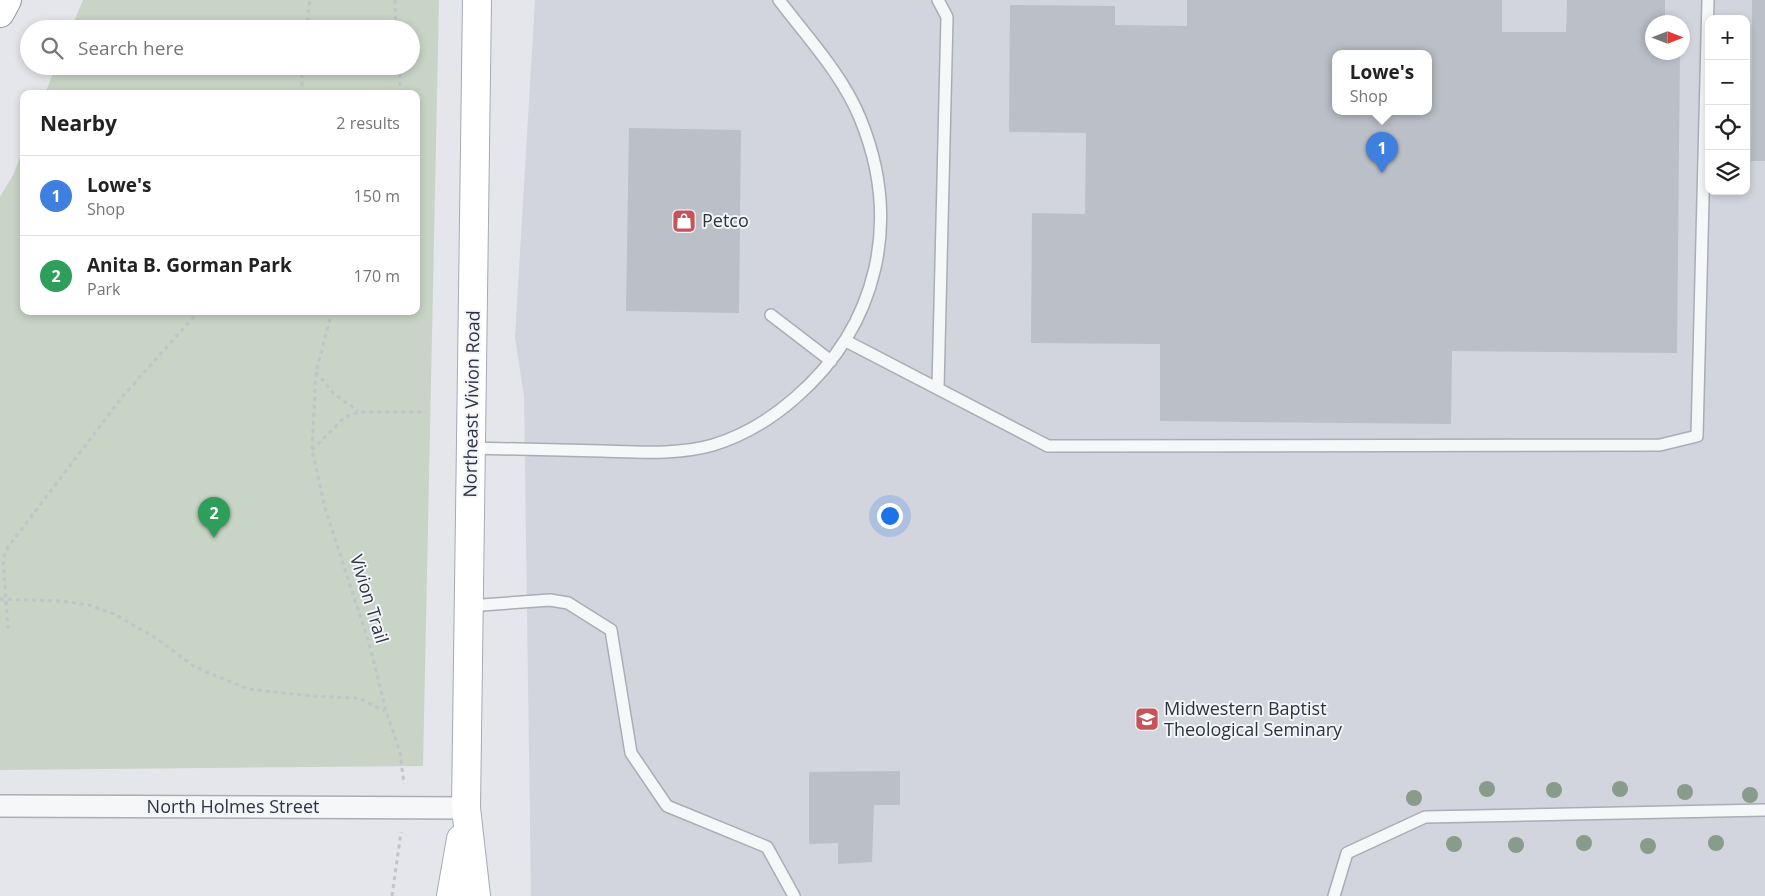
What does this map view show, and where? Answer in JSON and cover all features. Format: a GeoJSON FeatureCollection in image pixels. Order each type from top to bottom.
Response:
{"type":"FeatureCollection","features":[{"type":"Feature","properties":{"kind":"main road"},"geometry":{"type":"LineString","coordinates":[[0,13],[7,0]]}},
{"type":"Feature","properties":{"kind":"main road","name":"Northeast Vivion Road"},"geometry":{"type":"LineString","coordinates":[[476,0],[466,808],[476,896]]}},
{"type":"Feature","properties":{"kind":"main road","name":"Northeast Vivion Road"},"geometry":{"type":"LineString","coordinates":[[452,896],[466,808]]}},
{"type":"Feature","properties":{"kind":"street","name":"North Holmes Street"},"geometry":{"type":"LineString","coordinates":[[0,806],[466,808]]}},
{"type":"Feature","properties":{"kind":"lane"},"geometry":{"type":"LineString","coordinates":[[471,448],[672,452],[713,445],[747,431],[785,406],[819,378],[846,342],[861,315],[873,281],[880,237],[880,196],[873,156],[860,116],[838,78],[780,0]]}},
{"type":"Feature","properties":{"kind":"lane"},"geometry":{"type":"LineString","coordinates":[[938,0],[947,17],[938,388]]}},
{"type":"Feature","properties":{"kind":"lane"},"geometry":{"type":"LineString","coordinates":[[846,342],[1048,446],[1660,445],[1697,436],[1708,0]]}},
{"type":"Feature","properties":{"kind":"lane"},"geometry":{"type":"LineString","coordinates":[[770,315],[831,361]]}},
{"type":"Feature","properties":{"kind":"lane"},"geometry":{"type":"LineString","coordinates":[[468,606],[550,600],[568,603],[611,630],[631,753],[636,761],[667,806],[767,847],[794,896]]}},
{"type":"Feature","properties":{"kind":"lane"},"geometry":{"type":"LineString","coordinates":[[1334,896],[1347,853],[1424,817],[1765,810]]}},
{"type":"Feature","properties":{"kind":"path"},"geometry":{"type":"LineString","coordinates":[[307,20],[310,0]]}},
{"type":"Feature","properties":{"kind":"path"},"geometry":{"type":"LineString","coordinates":[[395,0],[396,20]]}},
{"type":"Feature","properties":{"kind":"path"},"geometry":{"type":"LineString","coordinates":[[302,75],[302,90]]}},
{"type":"Feature","properties":{"kind":"path"},"geometry":{"type":"LineString","coordinates":[[400,75],[401,90]]}},
{"type":"Feature","properties":{"kind":"path"},"geometry":{"type":"LineString","coordinates":[[8,629],[3,559],[8,547],[108,414],[196,315]]}},
{"type":"Feature","properties":{"kind":"path","name":"Vivion Trail"},"geometry":{"type":"LineString","coordinates":[[331,315],[316,372],[312,450],[325,508],[400,752],[405,808],[392,896]]}},
{"type":"Feature","properties":{"kind":"path"},"geometry":{"type":"LineString","coordinates":[[316,372],[334,394],[345,404],[359,412]]}},
{"type":"Feature","properties":{"kind":"path"},"geometry":{"type":"LineString","coordinates":[[312,450],[345,417],[359,412],[426,412]]}},
{"type":"Feature","properties":{"kind":"path"},"geometry":{"type":"LineString","coordinates":[[0,599],[61,601],[89,605],[114,614],[156,638],[195,667],[248,689],[310,696],[358,698],[386,711]]}},
{"type":"Feature","properties":{"kind":"shaded area"},"geometry":{"type":"Polygon","coordinates":[[[535,0],[1765,0],[1765,896],[531,896],[524,397],[515,337],[535,0]]]}},
{"type":"Feature","properties":{"kind":"green space"},"geometry":{"type":"Polygon","coordinates":[[[83,0],[439,0],[423,766],[0,770],[0,197],[13,175],[20,158],[20,315],[420,315],[420,90],[47,90],[52,75],[420,75],[420,20],[75,20],[83,0]]]}},
{"type":"Feature","properties":{"kind":"building"},"geometry":{"type":"Polygon","coordinates":[[[1187,0],[1502,0],[1502,32],[1566,32],[1567,0],[1665,0],[1665,15],[1645,15],[1645,60],[1680,60],[1677,353],[1452,351],[1451,424],[1160,421],[1160,344],[1031,343],[1032,213],[1085,214],[1086,133],[1009,132],[1010,5],[1115,6],[1115,25],[1187,26],[1187,0]]]}},
{"type":"Feature","properties":{"kind":"building"},"geometry":{"type":"Polygon","coordinates":[[[1752,0],[1765,0],[1765,161],[1751,161],[1752,0]]]}},
{"type":"Feature","properties":{"kind":"building","name":"Petco"},"geometry":{"type":"Polygon","coordinates":[[[629,128],[741,130],[739,313],[626,311],[629,128]]]}},
{"type":"Feature","properties":{"kind":"building"},"geometry":{"type":"Polygon","coordinates":[[[900,771],[900,805],[874,805],[872,862],[838,864],[838,843],[809,844],[809,772],[900,771]]]}},
{"type":"Feature","properties":{"kind":"place","name":"Lowe's"},"geometry":{"type":"Point","coordinates":[1382,173]}},
{"type":"Feature","properties":{"kind":"place","name":"Petco"},"geometry":{"type":"Point","coordinates":[684,221]}},
{"type":"Feature","properties":{"kind":"place","name":"Anita B. Gorman Park"},"geometry":{"type":"Point","coordinates":[214,538]}},
{"type":"Feature","properties":{"kind":"place","name":"Midwestern Baptist Theological Seminary"},"geometry":{"type":"Point","coordinates":[1147,719]}}]}
